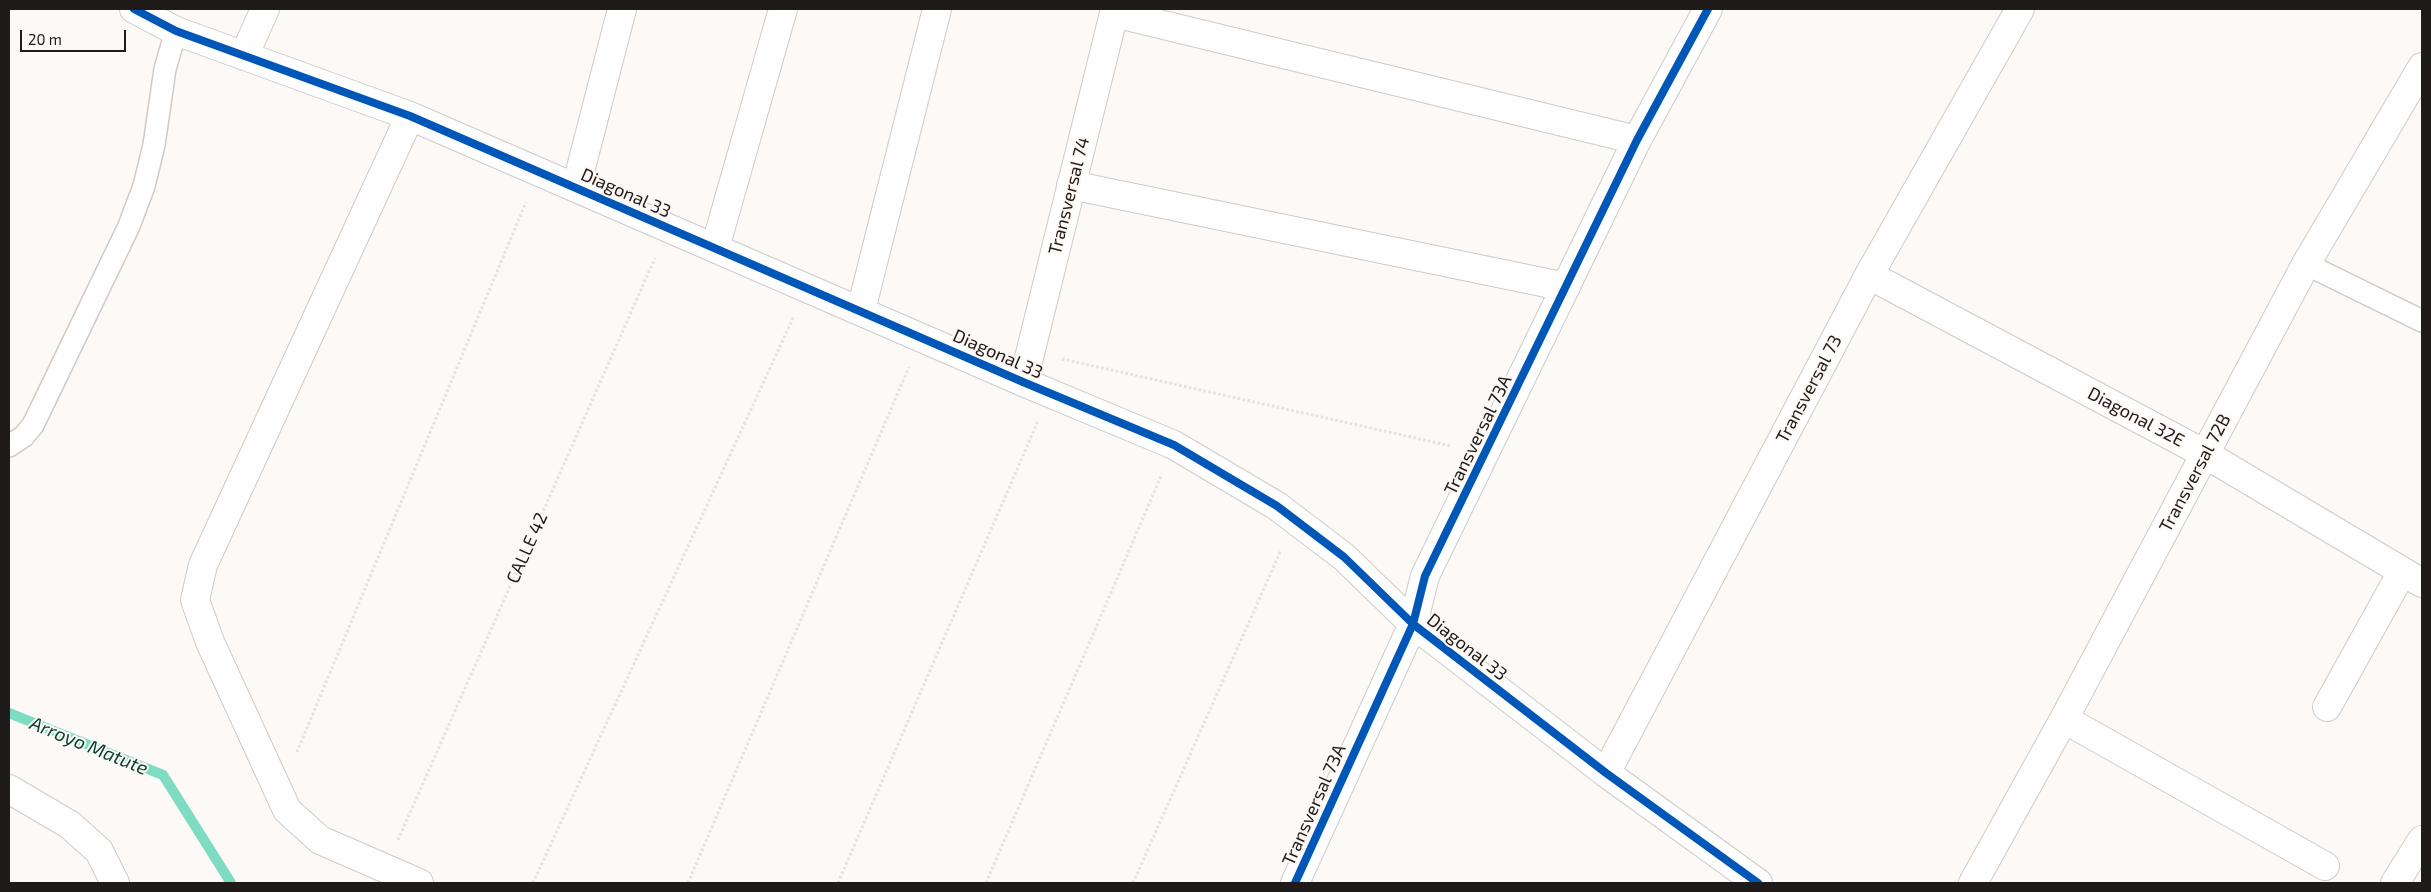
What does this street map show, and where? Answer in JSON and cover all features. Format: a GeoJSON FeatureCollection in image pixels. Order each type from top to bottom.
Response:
{"type":"FeatureCollection","features":[{"type":"Feature","properties":{"kind":"street","name":"Diagonal 33"},"geometry":{"type":"LineString","coordinates":[[134,9],[176,31],[410,116],[922,336],[1023,382],[1174,445],[1278,506],[1344,557],[1413,624],[1606,773],[1758,883]]}},
{"type":"Feature","properties":{"kind":"street"},"geometry":{"type":"LineString","coordinates":[[244,56],[265,9]]}},
{"type":"Feature","properties":{"kind":"street"},"geometry":{"type":"LineString","coordinates":[[576,187],[622,9]]}},
{"type":"Feature","properties":{"kind":"street"},"geometry":{"type":"LineString","coordinates":[[715,248],[782,9]]}},
{"type":"Feature","properties":{"kind":"street"},"geometry":{"type":"LineString","coordinates":[[861,310],[937,9]]}},
{"type":"Feature","properties":{"kind":"street","name":"Transversal 73A"},"geometry":{"type":"LineString","coordinates":[[1296,883],[1413,624],[1425,576],[1486,454],[1636,140],[1708,9]]}},
{"type":"Feature","properties":{"kind":"street","name":"Transversal 73"},"geometry":{"type":"LineString","coordinates":[[1606,773],[1869,275],[2020,9]]}},
{"type":"Feature","properties":{"kind":"street"},"geometry":{"type":"LineString","coordinates":[[1114,11],[1636,140]]}},
{"type":"Feature","properties":{"kind":"street","name":"Transversal 74"},"geometry":{"type":"LineString","coordinates":[[1023,382],[1114,11]]}},
{"type":"Feature","properties":{"kind":"street","name":"Transversal 72B"},"geometry":{"type":"LineString","coordinates":[[1973,883],[2064,719],[2306,264],[2422,67]]}},
{"type":"Feature","properties":{"kind":"street"},"geometry":{"type":"LineString","coordinates":[[410,116],[204,565],[195,600],[210,642],[287,810],[320,840],[419,883]]}},
{"type":"Feature","properties":{"kind":"street"},"geometry":{"type":"LineString","coordinates":[[1071,185],[1566,287]]}},
{"type":"Feature","properties":{"kind":"street","name":"Diagonal 32E"},"geometry":{"type":"LineString","coordinates":[[1869,275],[2205,454],[2412,578]]}},
{"type":"Feature","properties":{"kind":"street"},"geometry":{"type":"LineString","coordinates":[[2327,707],[2412,578]]}},
{"type":"Feature","properties":{"kind":"street"},"geometry":{"type":"LineString","coordinates":[[2064,719],[2325,866]]}},
{"type":"Feature","properties":{"kind":"street"},"geometry":{"type":"LineString","coordinates":[[9,789],[70,825],[99,851],[115,883]]}},
{"type":"Feature","properties":{"kind":"street"},"geometry":{"type":"LineString","coordinates":[[2395,883],[2422,840]]}},
{"type":"Feature","properties":{"kind":"lane"},"geometry":{"type":"LineString","coordinates":[[9,446],[24,436],[33,425],[129,226],[144,186],[154,145],[165,69],[176,31]]}},
{"type":"Feature","properties":{"kind":"lane"},"geometry":{"type":"LineString","coordinates":[[2306,264],[2422,321]]}},
{"type":"Feature","properties":{"kind":"path"},"geometry":{"type":"LineString","coordinates":[[280,794],[539,171]]}},
{"type":"Feature","properties":{"kind":"path"},"geometry":{"type":"LineString","coordinates":[[533,883],[807,288]]}},
{"type":"Feature","properties":{"kind":"path"},"geometry":{"type":"LineString","coordinates":[[688,883],[922,336]]}},
{"type":"Feature","properties":{"kind":"path"},"geometry":{"type":"LineString","coordinates":[[1030,352],[1486,454]]}},
{"type":"Feature","properties":{"kind":"path"},"geometry":{"type":"LineString","coordinates":[[838,883],[1050,393]]}},
{"type":"Feature","properties":{"kind":"path"},"geometry":{"type":"LineString","coordinates":[[986,883],[1174,445]]}},
{"type":"Feature","properties":{"kind":"path"},"geometry":{"type":"LineString","coordinates":[[1133,883],[1295,519]]}},
{"type":"Feature","properties":{"kind":"waterway","name":"Arroyo Matute"},"geometry":{"type":"LineString","coordinates":[[9,713],[163,775],[231,883]]}},
{"type":"Feature","properties":{"kind":"cycle path"},"geometry":{"type":"LineString","coordinates":[[134,9],[176,31],[410,116],[1023,382],[1174,445],[1277,506],[1344,557],[1413,624],[1606,773],[1758,883]]}},
{"type":"Feature","properties":{"kind":"cycle path"},"geometry":{"type":"LineString","coordinates":[[1295,883],[1413,624],[1425,576],[1637,140],[1708,9]]}}]}
